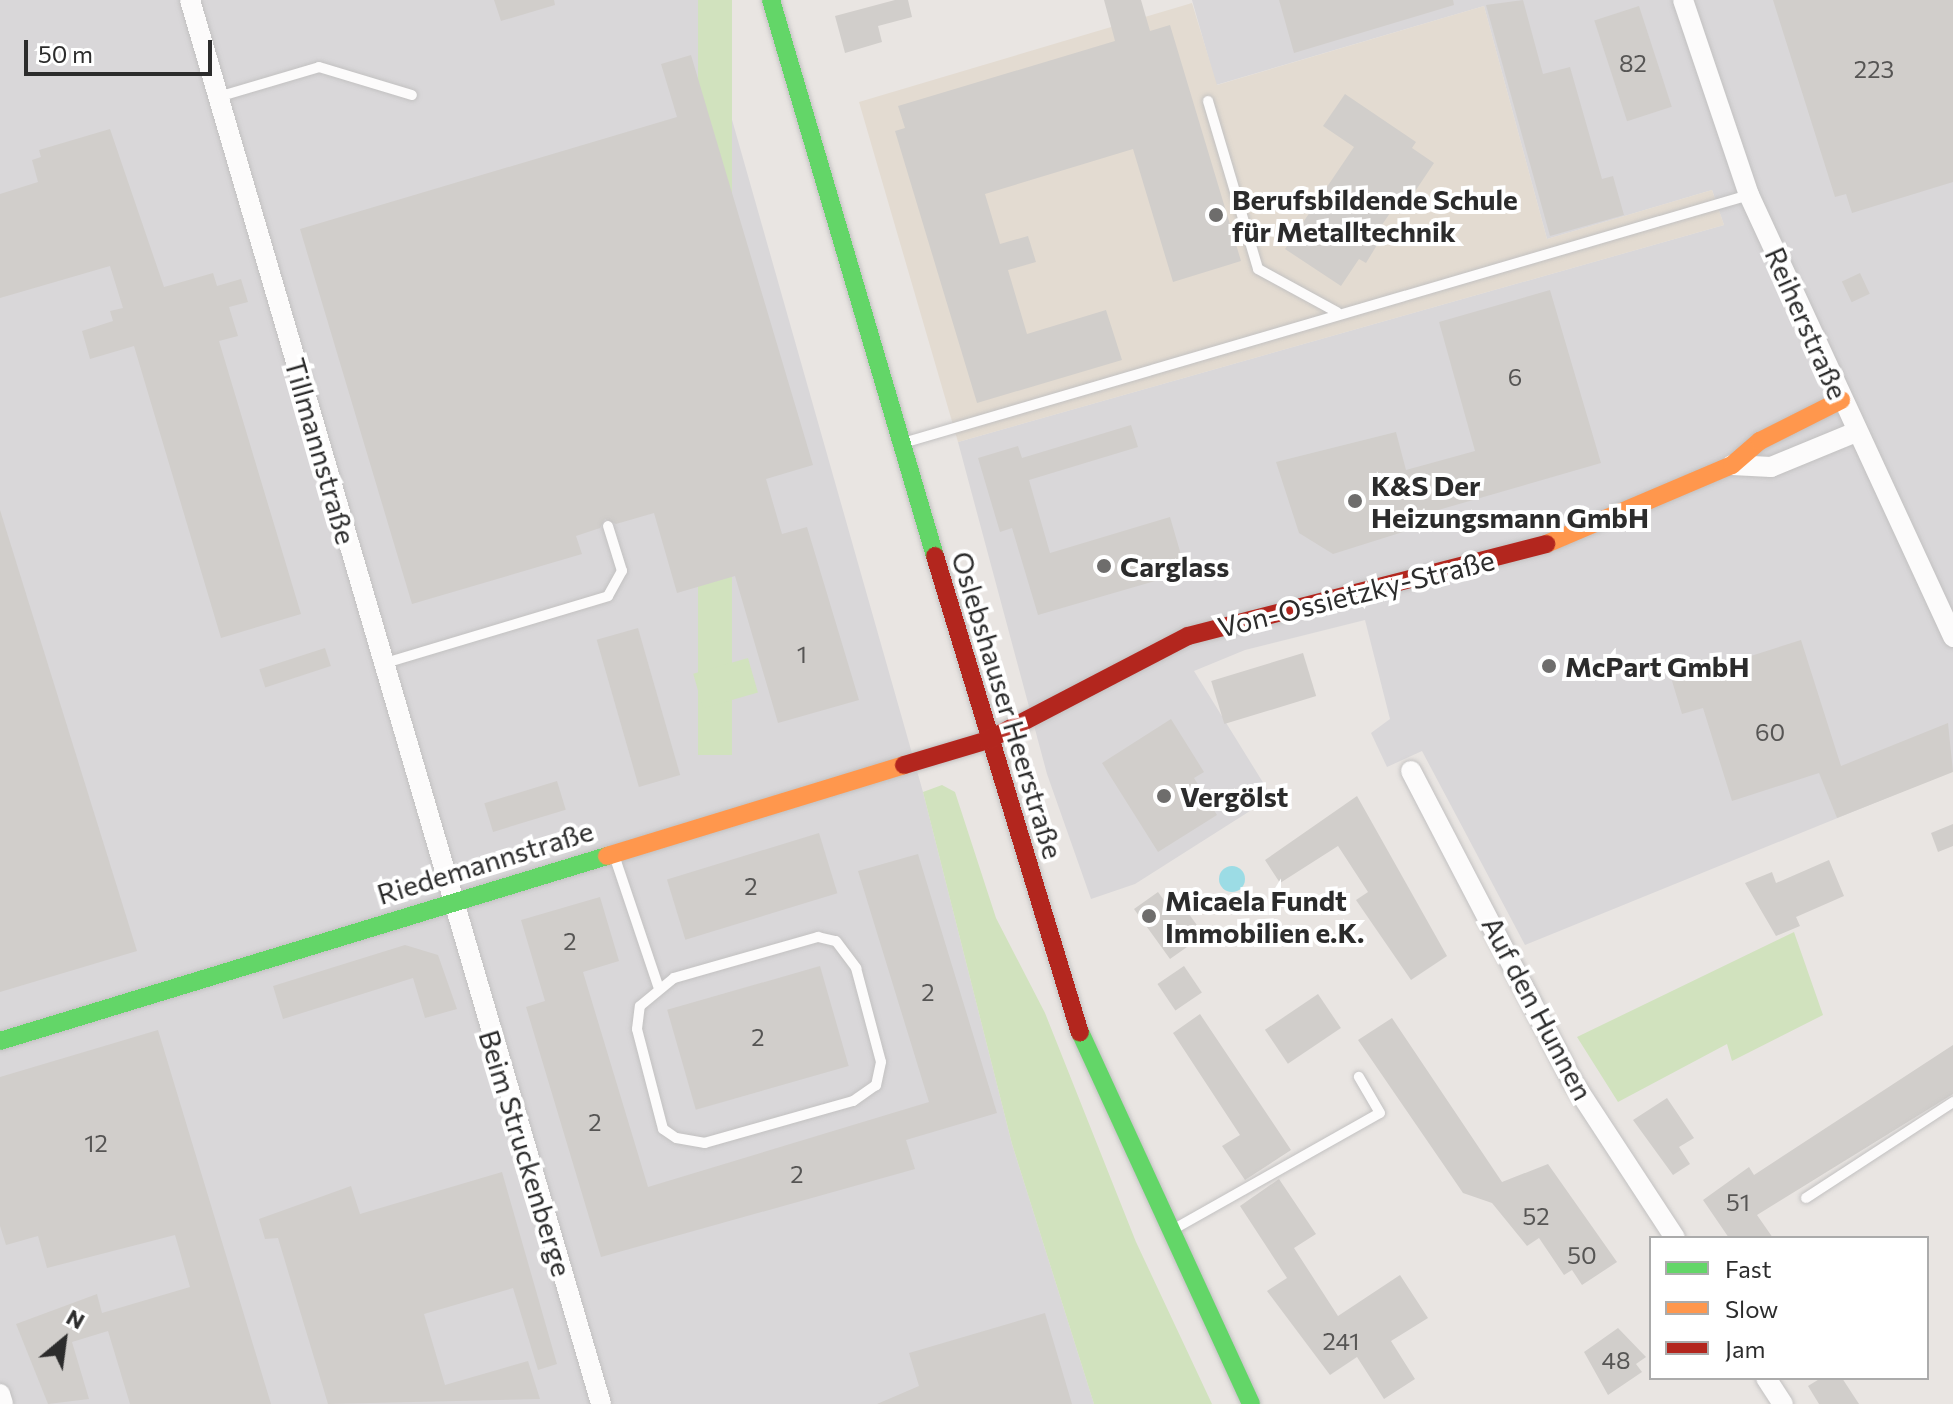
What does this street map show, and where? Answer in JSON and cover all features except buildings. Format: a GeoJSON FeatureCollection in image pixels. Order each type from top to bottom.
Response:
{"type":"FeatureCollection","features":[{"type":"Feature","properties":{"kind":"street","name":"Tillmannstraße"},"geometry":{"type":"LineString","coordinates":[[190,0],[451,901]]}},
{"type":"Feature","properties":{"kind":"street","name":"Oslebshauser Heerstraße"},"geometry":{"type":"LineString","coordinates":[[771,0],[1070,1010],[1168,1233],[1251,1404]]}},
{"type":"Feature","properties":{"kind":"street","name":"Reiherstraße"},"geometry":{"type":"LineString","coordinates":[[1683,0],[1749,195],[1953,637]]}},
{"type":"Feature","properties":{"kind":"street","name":"Von-Ossietzky-Straße"},"geometry":{"type":"LineString","coordinates":[[988,740],[1188,636],[1548,544],[1732,465],[1760,441],[1841,400]]}},
{"type":"Feature","properties":{"kind":"street","name":"Von-Ossietzky-Straße"},"geometry":{"type":"LineString","coordinates":[[1732,465],[1771,467],[1856,432]]}},
{"type":"Feature","properties":{"kind":"street","name":"Riedemannstraße"},"geometry":{"type":"LineString","coordinates":[[0,1041],[451,901],[988,740]]}},
{"type":"Feature","properties":{"kind":"street","name":"Auf den Hunnen"},"geometry":{"type":"LineString","coordinates":[[1411,771],[1573,1082],[1674,1236]]}},
{"type":"Feature","properties":{"kind":"street","name":"Beim Struckenberge"},"geometry":{"type":"LineString","coordinates":[[451,901],[601,1404]]}},
{"type":"Feature","properties":{"kind":"street"},"geometry":{"type":"LineString","coordinates":[[1767,1380],[1783,1404]]}},
{"type":"Feature","properties":{"kind":"street"},"geometry":{"type":"LineString","coordinates":[[0,1394],[3,1404]]}},
{"type":"Feature","properties":{"kind":"lane"},"geometry":{"type":"LineString","coordinates":[[218,97],[319,67],[412,95]]}},
{"type":"Feature","properties":{"kind":"lane"},"geometry":{"type":"LineString","coordinates":[[1208,101],[1258,269],[1337,312]]}},
{"type":"Feature","properties":{"kind":"lane"},"geometry":{"type":"LineString","coordinates":[[901,444],[1337,312],[1749,195]]}},
{"type":"Feature","properties":{"kind":"lane"},"geometry":{"type":"LineString","coordinates":[[382,664],[608,596],[622,571],[608,526]]}},
{"type":"Feature","properties":{"kind":"lane"},"geometry":{"type":"LineString","coordinates":[[613,853],[658,986]]}},
{"type":"Feature","properties":{"kind":"lane"},"geometry":{"type":"LineString","coordinates":[[818,937],[836,941],[856,968],[881,1062],[876,1085],[853,1101],[705,1143],[676,1138],[663,1129],[635,1017],[658,986],[747,954],[818,937]]}},
{"type":"Feature","properties":{"kind":"lane"},"geometry":{"type":"LineString","coordinates":[[1168,1233],[1380,1113],[1359,1077]]}},
{"type":"Feature","properties":{"kind":"lane"},"geometry":{"type":"LineString","coordinates":[[1806,1198],[1953,1102]]}},
{"type":"Feature","properties":{"kind":"shaded area"},"geometry":{"type":"Polygon","coordinates":[[[0,0],[698,0],[923,792],[1012,1144],[1094,1404],[0,1404],[0,0]]]}},
{"type":"Feature","properties":{"kind":"shaded area"},"geometry":{"type":"Polygon","coordinates":[[[1192,0],[1953,0],[1953,771],[1525,945],[1422,751],[1387,767],[1371,733],[1390,719],[1365,620],[1245,650],[1194,671],[1272,797],[1135,884],[1091,899],[1047,774],[958,442],[1724,225],[1712,190],[1547,239],[1484,6],[1216,85],[1192,0]]]}},
{"type":"Feature","properties":{"kind":"shaded area","name":"Berufsbildende Schule für Metalltechnik"},"geometry":{"type":"Polygon","coordinates":[[[1192,3],[1217,85],[1484,6],[1547,239],[1712,190],[1724,225],[958,442],[859,102],[1192,3]]]}},
{"type":"Feature","properties":{"kind":"green space"},"geometry":{"type":"Polygon","coordinates":[[[698,0],[732,0],[732,755],[698,755],[698,0]]]}},
{"type":"Feature","properties":{"kind":"green space"},"geometry":{"type":"Polygon","coordinates":[[[748,658],[758,693],[703,708],[693,674],[748,658]]]}},
{"type":"Feature","properties":{"kind":"green space"},"geometry":{"type":"Polygon","coordinates":[[[942,785],[955,792],[996,918],[1045,1013],[1136,1242],[1212,1404],[1094,1404],[1012,1144],[923,792],[942,785]]]}},
{"type":"Feature","properties":{"kind":"green space"},"geometry":{"type":"Polygon","coordinates":[[[1794,932],[1823,1015],[1732,1061],[1727,1044],[1618,1102],[1577,1037],[1794,932]]]}},
{"type":"Feature","properties":{"kind":"water"},"geometry":{"type":"Polygon","coordinates":[[[1232,866],[1241,870],[1245,879],[1241,888],[1232,892],[1223,888],[1219,879],[1223,870],[1232,866]]]}},
{"type":"Feature","properties":{"kind":"traffic: fast"},"geometry":{"type":"LineString","coordinates":[[771,0],[935,556]]}},
{"type":"Feature","properties":{"kind":"traffic: fast"},"geometry":{"type":"LineString","coordinates":[[0,1041],[607,856]]}},
{"type":"Feature","properties":{"kind":"traffic: fast"},"geometry":{"type":"LineString","coordinates":[[1080,1032],[1251,1404]]}},
{"type":"Feature","properties":{"kind":"traffic: slow"},"geometry":{"type":"LineString","coordinates":[[1546,544],[1732,465],[1760,441],[1841,400]]}},
{"type":"Feature","properties":{"kind":"traffic: slow"},"geometry":{"type":"LineString","coordinates":[[607,856],[904,765]]}},
{"type":"Feature","properties":{"kind":"traffic: jam"},"geometry":{"type":"LineString","coordinates":[[904,765],[988,740],[1188,636],[1546,544]]}},
{"type":"Feature","properties":{"kind":"traffic: jam"},"geometry":{"type":"LineString","coordinates":[[935,556],[1080,1032]]}},
{"type":"Feature","properties":{"kind":"place","name":"Berufsbildende Schule für Metalltechnik"},"geometry":{"type":"Point","coordinates":[1216,215]}},
{"type":"Feature","properties":{"kind":"place","name":"K&S Der Heizungsmann GmbH"},"geometry":{"type":"Point","coordinates":[1355,501]}},
{"type":"Feature","properties":{"kind":"place","name":"Carglass"},"geometry":{"type":"Point","coordinates":[1104,566]}},
{"type":"Feature","properties":{"kind":"place","name":"McPart GmbH"},"geometry":{"type":"Point","coordinates":[1549,666]}},
{"type":"Feature","properties":{"kind":"place","name":"Vergölst"},"geometry":{"type":"Point","coordinates":[1164,796]}},
{"type":"Feature","properties":{"kind":"place","name":"Micaela Fundt Immobilien e.K."},"geometry":{"type":"Point","coordinates":[1149,916]}}]}
